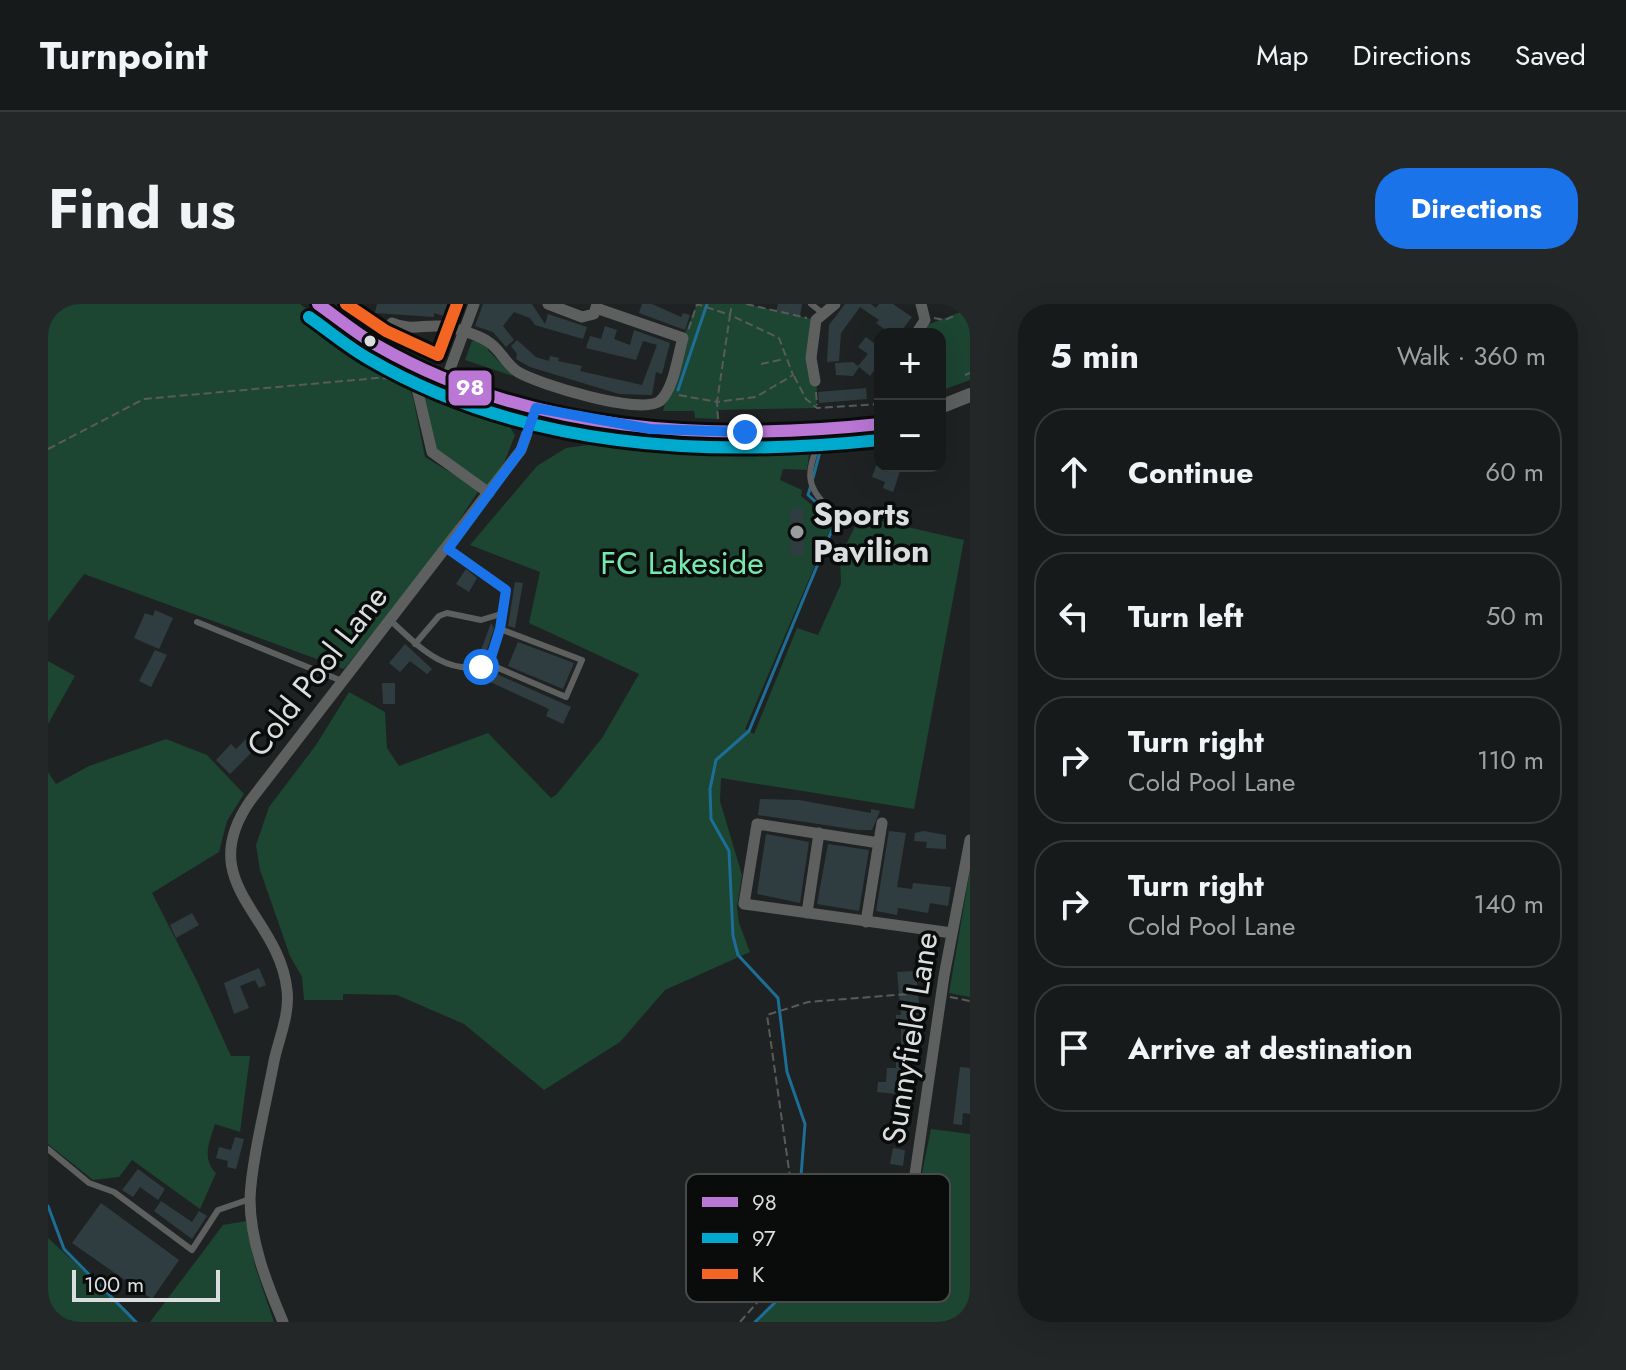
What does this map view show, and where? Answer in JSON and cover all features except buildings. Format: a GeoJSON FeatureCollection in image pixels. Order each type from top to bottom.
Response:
{"type":"FeatureCollection","features":[{"type":"Feature","properties":{"kind":"street"},"geometry":{"type":"LineString","coordinates":[[318,304],[378,345],[447,377],[536,408],[650,429],[745,432],[822,430],[874,425]]}},
{"type":"Feature","properties":{"kind":"street"},"geometry":{"type":"LineString","coordinates":[[447,377],[474,304]]}},
{"type":"Feature","properties":{"kind":"street"},"geometry":{"type":"LineString","coordinates":[[392,323],[409,329],[442,326],[488,341],[517,371],[561,388],[650,406],[662,399],[683,338],[597,306],[589,317],[582,317],[548,304]]}},
{"type":"Feature","properties":{"kind":"street"},"geometry":{"type":"LineString","coordinates":[[815,381],[811,358],[820,318],[835,304]]}},
{"type":"Feature","properties":{"kind":"street"},"geometry":{"type":"LineString","coordinates":[[415,380],[432,452],[489,493]]}},
{"type":"Feature","properties":{"kind":"street"},"geometry":{"type":"LineString","coordinates":[[946,405],[970,395]]}},
{"type":"Feature","properties":{"kind":"street","name":"Cold Pool Lane"},"geometry":{"type":"LineString","coordinates":[[283,1322],[256,1243],[250,1199],[274,1058],[286,1016],[287,989],[276,955],[230,863],[229,844],[235,824],[250,801],[448,549],[521,450],[536,408]]}},
{"type":"Feature","properties":{"kind":"street"},"geometry":{"type":"LineString","coordinates":[[866,922],[882,823]]}},
{"type":"Feature","properties":{"kind":"street"},"geometry":{"type":"LineString","coordinates":[[879,843],[757,824],[744,904],[952,933]]}},
{"type":"Feature","properties":{"kind":"street"},"geometry":{"type":"LineString","coordinates":[[807,913],[819,833]]}},
{"type":"Feature","properties":{"kind":"street","name":"Sunnyfield Lane"},"geometry":{"type":"LineString","coordinates":[[915,1174],[941,995],[970,840]]}},
{"type":"Feature","properties":{"kind":"lane"},"geometry":{"type":"LineString","coordinates":[[811,304],[820,318]]}},
{"type":"Feature","properties":{"kind":"lane"},"geometry":{"type":"LineString","coordinates":[[963,311],[970,304]]}},
{"type":"Feature","properties":{"kind":"lane"},"geometry":{"type":"LineString","coordinates":[[822,430],[808,481],[813,494],[828,507]]}},
{"type":"Feature","properties":{"kind":"lane"},"geometry":{"type":"LineString","coordinates":[[448,549],[504,586],[500,629],[489,664]]}},
{"type":"Feature","properties":{"kind":"lane"},"geometry":{"type":"LineString","coordinates":[[415,644],[439,616],[447,613],[481,620],[501,614]]}},
{"type":"Feature","properties":{"kind":"lane"},"geometry":{"type":"LineString","coordinates":[[391,621],[437,662],[481,667],[489,664],[566,697],[582,660],[500,629]]}},
{"type":"Feature","properties":{"kind":"lane"},"geometry":{"type":"LineString","coordinates":[[197,622],[345,682]]}},
{"type":"Feature","properties":{"kind":"lane"},"geometry":{"type":"LineString","coordinates":[[48,1149],[89,1183],[114,1192],[192,1250],[218,1210],[250,1199]]}},
{"type":"Feature","properties":{"kind":"path"},"geometry":{"type":"LineString","coordinates":[[683,338],[697,304],[730,315],[776,336],[782,343],[784,359],[806,399],[817,406],[874,404]]}},
{"type":"Feature","properties":{"kind":"path"},"geometry":{"type":"LineString","coordinates":[[718,419],[717,402],[732,304]]}},
{"type":"Feature","properties":{"kind":"path"},"geometry":{"type":"LineString","coordinates":[[746,304],[820,318]]}},
{"type":"Feature","properties":{"kind":"path"},"geometry":{"type":"LineString","coordinates":[[923,310],[945,320],[963,311]]}},
{"type":"Feature","properties":{"kind":"path"},"geometry":{"type":"LineString","coordinates":[[761,364],[784,359]]}},
{"type":"Feature","properties":{"kind":"path"},"geometry":{"type":"LineString","coordinates":[[965,375],[970,373]]}},
{"type":"Feature","properties":{"kind":"path"},"geometry":{"type":"LineString","coordinates":[[667,389],[688,399],[717,402],[756,397],[793,375]]}},
{"type":"Feature","properties":{"kind":"path"},"geometry":{"type":"LineString","coordinates":[[48,449],[144,399],[377,378],[415,380]]}},
{"type":"Feature","properties":{"kind":"path"},"geometry":{"type":"LineString","coordinates":[[815,381],[817,406]]}},
{"type":"Feature","properties":{"kind":"path"},"geometry":{"type":"LineString","coordinates":[[790,1174],[767,1015],[784,1013],[808,1002],[936,992],[970,1001]]}},
{"type":"Feature","properties":{"kind":"path"},"geometry":{"type":"LineString","coordinates":[[740,1322],[758,1302]]}},
{"type":"Feature","properties":{"kind":"green space"},"geometry":{"type":"Polygon","coordinates":[[[48,304],[300,304],[372,358],[403,371],[413,397],[425,457],[479,490],[438,553],[344,669],[84,574],[48,622],[48,304]]]}},
{"type":"Feature","properties":{"kind":"green space"},"geometry":{"type":"Polygon","coordinates":[[[697,304],[746,304],[816,320],[817,408],[718,410],[718,419],[695,418],[694,411],[663,411],[683,338],[697,304]]]}},
{"type":"Feature","properties":{"kind":"green space"},"geometry":{"type":"Polygon","coordinates":[[[963,311],[970,321],[970,380],[946,389],[946,328],[922,327],[963,311]]]}},
{"type":"Feature","properties":{"kind":"green space"},"geometry":{"type":"Polygon","coordinates":[[[472,341],[488,346],[488,350],[513,376],[465,360],[472,341]]]}},
{"type":"Feature","properties":{"kind":"green space"},"geometry":{"type":"Polygon","coordinates":[[[423,379],[498,408],[515,435],[504,463],[486,489],[449,463],[439,452],[423,409],[423,379]]]}},
{"type":"Feature","properties":{"kind":"green space","name":"FC Lakeside"},"geometry":{"type":"Polygon","coordinates":[[[602,443],[793,444],[803,446],[809,454],[807,470],[783,469],[780,480],[802,490],[801,496],[833,523],[745,729],[754,734],[797,628],[818,635],[841,584],[840,557],[860,516],[964,540],[914,809],[721,778],[720,801],[742,875],[737,907],[739,923],[750,952],[665,990],[620,1042],[544,1090],[464,1024],[397,995],[343,994],[343,1000],[304,1000],[302,977],[290,956],[260,870],[256,845],[269,807],[316,745],[349,692],[385,712],[387,748],[399,766],[488,733],[551,798],[557,794],[602,738],[639,674],[529,623],[540,572],[470,545],[537,466],[566,448],[602,443]]]}},
{"type":"Feature","properties":{"kind":"green space"},"geometry":{"type":"Polygon","coordinates":[[[48,661],[75,676],[48,724],[48,661]]]}},
{"type":"Feature","properties":{"kind":"green space"},"geometry":{"type":"Polygon","coordinates":[[[166,739],[207,755],[244,794],[227,821],[219,852],[152,893],[231,1056],[250,1056],[240,1132],[215,1124],[208,1155],[216,1173],[200,1209],[132,1160],[119,1177],[93,1180],[48,1144],[48,772],[56,784],[89,766],[166,739]]]}},
{"type":"Feature","properties":{"kind":"green space"},"geometry":{"type":"Polygon","coordinates":[[[970,870],[970,997],[949,993],[970,870]]]}},
{"type":"Feature","properties":{"kind":"green space"},"geometry":{"type":"Polygon","coordinates":[[[931,1129],[970,1134],[970,1322],[754,1322],[775,1302],[950,1302],[950,1174],[922,1174],[931,1129]]]}},
{"type":"Feature","properties":{"kind":"green space"},"geometry":{"type":"Polygon","coordinates":[[[246,1221],[255,1266],[274,1322],[150,1322],[223,1225],[246,1221]]]}},
{"type":"Feature","properties":{"kind":"green space"},"geometry":{"type":"Polygon","coordinates":[[[48,1238],[129,1312],[136,1322],[48,1322],[48,1238]]]}},
{"type":"Feature","properties":{"kind":"waterway"},"geometry":{"type":"LineString","coordinates":[[678,390],[707,304]]}},
{"type":"Feature","properties":{"kind":"waterway"},"geometry":{"type":"LineString","coordinates":[[813,478],[823,440]]}},
{"type":"Feature","properties":{"kind":"waterway"},"geometry":{"type":"LineString","coordinates":[[801,1174],[805,1124],[787,1072],[778,998],[738,955],[733,936],[729,851],[711,819],[710,789],[716,760],[749,731],[836,520],[808,495],[811,485]]}},
{"type":"Feature","properties":{"kind":"waterway"},"geometry":{"type":"LineString","coordinates":[[48,1206],[64,1249],[136,1322]]}},
{"type":"Feature","properties":{"kind":"waterway"},"geometry":{"type":"LineString","coordinates":[[755,1322],[776,1302]]}},
{"type":"Feature","properties":{"kind":"transit line","name":"98"},"geometry":{"type":"LineString","coordinates":[[318,304],[378,346],[436,375],[497,397],[559,414],[687,430],[751,432],[874,424]]}},
{"type":"Feature","properties":{"kind":"transit line","name":"K"},"geometry":{"type":"LineString","coordinates":[[346,304],[386,331],[438,355],[457,304]]}},
{"type":"Feature","properties":{"kind":"transit line","name":"97"},"geometry":{"type":"LineString","coordinates":[[309,317],[361,354],[428,389],[489,412],[553,429],[617,440],[683,446],[749,448],[874,440]]}},
{"type":"Feature","properties":{"kind":"place","name":"Sports Pavilion"},"geometry":{"type":"Point","coordinates":[797,532]}},
{"type":"Feature","properties":{"kind":"route"},"geometry":{"type":"LineString","coordinates":[[481,667],[489,664],[500,629],[506,590],[448,549],[521,450],[536,408],[650,429],[745,432]]}}]}
